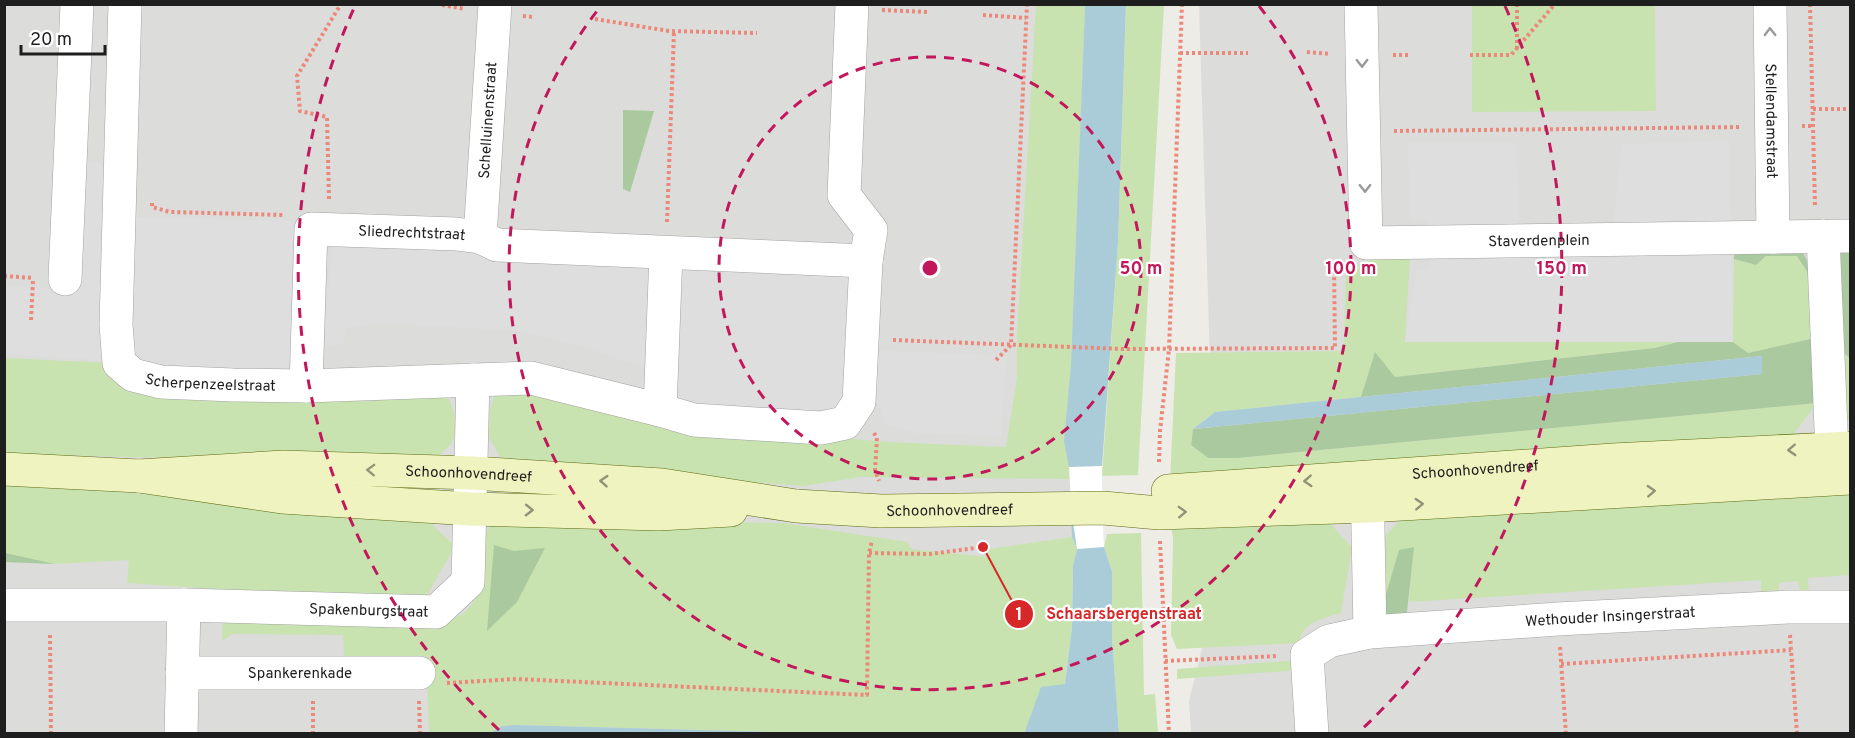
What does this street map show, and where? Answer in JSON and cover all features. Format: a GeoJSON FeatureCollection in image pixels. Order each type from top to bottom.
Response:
{"type":"FeatureCollection","features":[{"type":"Feature","properties":{"kind":"street","name":"Schelluinenstraat"},"geometry":{"type":"LineString","coordinates":[[480,237],[495,4]]}},
{"type":"Feature","properties":{"kind":"street"},"geometry":{"type":"LineString","coordinates":[[1361,4],[1366,243]]}},
{"type":"Feature","properties":{"kind":"street","name":"Stellendamstraat"},"geometry":{"type":"LineString","coordinates":[[1770,4],[1773,237]]}},
{"type":"Feature","properties":{"kind":"street","name":"Scherpenzeelstraat"},"geometry":{"type":"LineString","coordinates":[[65,279],[76,19],[125,19],[116,325],[119,363],[133,375],[161,382],[306,386],[531,378],[694,420],[821,428],[845,423],[859,402],[866,261],[871,230],[844,195],[852,7]]}},
{"type":"Feature","properties":{"kind":"street"},"geometry":{"type":"LineString","coordinates":[[70,156],[121,159]]}},
{"type":"Feature","properties":{"kind":"street"},"geometry":{"type":"LineString","coordinates":[[306,386],[311,229],[330,229]]}},
{"type":"Feature","properties":{"kind":"street","name":"Sliedrechtstraat"},"geometry":{"type":"LineString","coordinates":[[330,229],[456,234],[480,237],[497,245],[866,261]]}},
{"type":"Feature","properties":{"kind":"street"},"geometry":{"type":"LineString","coordinates":[[1830,237],[1842,479]]}},
{"type":"Feature","properties":{"kind":"street","name":"Staverdenplein"},"geometry":{"type":"LineString","coordinates":[[1366,243],[1830,237]]}},
{"type":"Feature","properties":{"kind":"street"},"geometry":{"type":"LineString","coordinates":[[660,410],[666,253]]}},
{"type":"Feature","properties":{"kind":"street","name":"Spakenburgstraat"},"geometry":{"type":"LineString","coordinates":[[4,605],[184,605],[436,612],[468,582],[473,380]]}},
{"type":"Feature","properties":{"kind":"street","name":"Schoonhovendreef"},"geometry":{"type":"LineString","coordinates":[[1367,492],[1613,460],[1841,448]]}},
{"type":"Feature","properties":{"kind":"street","name":"Schoonhovendreef"},"geometry":{"type":"LineString","coordinates":[[139,476],[283,467],[472,473],[662,485],[796,506],[881,511],[1087,508],[1159,502],[1367,492],[1842,479]]}},
{"type":"Feature","properties":{"kind":"street","name":"Schoonhovendreef"},"geometry":{"type":"LineString","coordinates":[[4,469],[139,476],[282,497],[471,509],[659,514],[796,506]]}},
{"type":"Feature","properties":{"kind":"street"},"geometry":{"type":"LineString","coordinates":[[1367,492],[1370,632]]}},
{"type":"Feature","properties":{"kind":"street"},"geometry":{"type":"LineString","coordinates":[[181,734],[184,605]]}},
{"type":"Feature","properties":{"kind":"street","name":"Wethouder Insingerstraat"},"geometry":{"type":"LineString","coordinates":[[1307,655],[1329,641],[1370,632],[1788,607],[1851,607]]}},
{"type":"Feature","properties":{"kind":"street"},"geometry":{"type":"LineString","coordinates":[[1307,655],[1312,734]]}},
{"type":"Feature","properties":{"kind":"street","name":"Spankerenkade"},"geometry":{"type":"LineString","coordinates":[[182,672],[430,679]]}},
{"type":"Feature","properties":{"kind":"path"},"geometry":{"type":"LineString","coordinates":[[330,229],[327,117],[300,111],[297,76],[341,4]]}},
{"type":"Feature","properties":{"kind":"path"},"geometry":{"type":"LineString","coordinates":[[996,360],[1011,345],[1027,4]]}},
{"type":"Feature","properties":{"kind":"path"},"geometry":{"type":"LineString","coordinates":[[1169,734],[1159,502],[1160,431],[1169,349],[1182,4]]}},
{"type":"Feature","properties":{"kind":"path"},"geometry":{"type":"LineString","coordinates":[[1516,4],[1517,48]]}},
{"type":"Feature","properties":{"kind":"path"},"geometry":{"type":"LineString","coordinates":[[1470,55],[1511,55],[1555,4]]}},
{"type":"Feature","properties":{"kind":"path"},"geometry":{"type":"LineString","coordinates":[[1810,4],[1814,126],[1830,237]]}},
{"type":"Feature","properties":{"kind":"path"},"geometry":{"type":"LineString","coordinates":[[852,7],[930,12]]}},
{"type":"Feature","properties":{"kind":"path"},"geometry":{"type":"LineString","coordinates":[[983,15],[1026,18]]}},
{"type":"Feature","properties":{"kind":"path"},"geometry":{"type":"LineString","coordinates":[[595,20],[674,31],[757,33]]}},
{"type":"Feature","properties":{"kind":"path"},"geometry":{"type":"LineString","coordinates":[[666,253],[674,31]]}},
{"type":"Feature","properties":{"kind":"path"},"geometry":{"type":"LineString","coordinates":[[1180,53],[1248,53]]}},
{"type":"Feature","properties":{"kind":"path"},"geometry":{"type":"LineString","coordinates":[[1813,109],[1851,108]]}},
{"type":"Feature","properties":{"kind":"path"},"geometry":{"type":"LineString","coordinates":[[1363,132],[1814,126]]}},
{"type":"Feature","properties":{"kind":"path"},"geometry":{"type":"LineString","coordinates":[[152,195],[152,207],[170,212],[285,215]]}},
{"type":"Feature","properties":{"kind":"path"},"geometry":{"type":"LineString","coordinates":[[862,339],[1122,349],[1335,348],[1334,263],[1356,262],[1366,243]]}},
{"type":"Feature","properties":{"kind":"path"},"geometry":{"type":"LineString","coordinates":[[31,320],[33,278]]}},
{"type":"Feature","properties":{"kind":"path"},"geometry":{"type":"LineString","coordinates":[[875,470],[877,438]]}},
{"type":"Feature","properties":{"kind":"path"},"geometry":{"type":"LineString","coordinates":[[430,679],[516,679],[867,694],[869,553],[930,554],[984,547]]}},
{"type":"Feature","properties":{"kind":"path"},"geometry":{"type":"LineString","coordinates":[[49,605],[51,734]]}},
{"type":"Feature","properties":{"kind":"path"},"geometry":{"type":"LineString","coordinates":[[1788,607],[1797,734]]}},
{"type":"Feature","properties":{"kind":"path"},"geometry":{"type":"LineString","coordinates":[[1558,619],[1566,734]]}},
{"type":"Feature","properties":{"kind":"path"},"geometry":{"type":"LineString","coordinates":[[1561,664],[1791,650]]}},
{"type":"Feature","properties":{"kind":"path"},"geometry":{"type":"LineString","coordinates":[[1165,661],[1307,655]]}},
{"type":"Feature","properties":{"kind":"shaded area"},"geometry":{"type":"Polygon","coordinates":[[[4,5],[1085,5],[1069,467],[1071,508],[1077,549],[1024,734],[668,734],[515,725],[491,734],[5,733],[4,5]]]}},
{"type":"Feature","properties":{"kind":"shaded area"},"geometry":{"type":"Polygon","coordinates":[[[1199,5],[1850,5],[1850,733],[1191,734],[1189,701],[1217,588],[1199,5]]]}},
{"type":"Feature","properties":{"kind":"shaded area"},"geometry":{"type":"Polygon","coordinates":[[[1729,140],[1733,342],[1405,342],[1416,270],[1430,268],[1429,221],[1410,220],[1408,142],[1516,143],[1519,228],[1614,226],[1621,144],[1729,140]]]}},
{"type":"Feature","properties":{"kind":"shaded area"},"geometry":{"type":"Polygon","coordinates":[[[79,162],[111,164],[102,360],[5,354],[4,286],[78,290],[79,162]]]}},
{"type":"Feature","properties":{"kind":"shaded area"},"geometry":{"type":"Polygon","coordinates":[[[135,217],[295,221],[298,369],[233,374],[162,371],[132,358],[135,217]]]}},
{"type":"Feature","properties":{"kind":"shaded area"},"geometry":{"type":"Polygon","coordinates":[[[333,247],[456,249],[523,264],[656,264],[653,371],[590,349],[520,331],[379,323],[347,328],[343,345],[322,345],[333,247]]]}},
{"type":"Feature","properties":{"kind":"shaded area"},"geometry":{"type":"Polygon","coordinates":[[[676,265],[852,274],[853,398],[827,417],[673,407],[676,265]]]}},
{"type":"Feature","properties":{"kind":"shaded area"},"geometry":{"type":"Polygon","coordinates":[[[873,350],[1006,356],[1001,436],[920,434],[885,425],[872,383],[873,350]]]}},
{"type":"Feature","properties":{"kind":"green space"},"geometry":{"type":"Polygon","coordinates":[[[1036,5],[1085,5],[1071,365],[1064,441],[1069,479],[861,477],[803,486],[505,465],[488,436],[489,414],[496,390],[534,391],[787,433],[887,442],[1006,447],[1017,378],[1017,336],[1036,5]]]}},
{"type":"Feature","properties":{"kind":"green space"},"geometry":{"type":"Polygon","coordinates":[[[1126,5],[1164,5],[1138,475],[1102,476],[1118,243],[1126,5]]]}},
{"type":"Feature","properties":{"kind":"green space"},"geometry":{"type":"Polygon","coordinates":[[[1472,5],[1655,5],[1656,111],[1472,112],[1472,5]]]}},
{"type":"Feature","properties":{"kind":"green space"},"geometry":{"type":"Polygon","coordinates":[[[623,110],[654,111],[630,192],[623,189],[623,110]]]}},
{"type":"Feature","properties":{"kind":"green space"},"geometry":{"type":"Polygon","coordinates":[[[1837,248],[1850,248],[1850,358],[1841,351],[1837,248]]]}},
{"type":"Feature","properties":{"kind":"green space"},"geometry":{"type":"Polygon","coordinates":[[[1802,251],[1817,279],[1817,403],[1237,458],[1208,458],[1191,445],[1193,429],[1762,374],[1762,356],[1361,397],[1375,352],[1395,377],[1655,348],[1678,342],[1733,342],[1748,353],[1810,339],[1810,276],[1797,256],[1766,256],[1756,265],[1734,259],[1734,252],[1802,251]]]}},
{"type":"Feature","properties":{"kind":"green space"},"geometry":{"type":"Polygon","coordinates":[[[1766,256],[1797,256],[1810,276],[1810,339],[1748,353],[1733,342],[1734,259],[1756,265],[1766,256]]]}},
{"type":"Feature","properties":{"kind":"green space"},"geometry":{"type":"Polygon","coordinates":[[[1410,257],[1405,342],[1678,342],[1655,348],[1395,377],[1375,353],[1361,397],[1215,412],[1193,429],[1191,445],[1208,458],[1237,458],[1817,403],[1791,438],[1170,482],[1176,353],[1344,351],[1346,269],[1372,260],[1410,257]]]}},
{"type":"Feature","properties":{"kind":"green space"},"geometry":{"type":"Polygon","coordinates":[[[1841,351],[1850,358],[1850,422],[1842,413],[1841,351]]]}},
{"type":"Feature","properties":{"kind":"green space"},"geometry":{"type":"Polygon","coordinates":[[[5,358],[112,363],[424,390],[449,399],[458,424],[451,444],[431,464],[5,454],[5,358]]]}},
{"type":"Feature","properties":{"kind":"green space"},"geometry":{"type":"Polygon","coordinates":[[[1850,485],[1850,575],[1808,578],[1809,598],[1802,598],[1798,581],[1779,583],[1779,597],[1761,598],[1761,580],[1409,602],[1413,547],[1382,608],[1380,541],[1407,513],[1850,485]]]}},
{"type":"Feature","properties":{"kind":"green space"},"geometry":{"type":"Polygon","coordinates":[[[5,486],[65,488],[423,516],[455,546],[424,601],[391,601],[127,583],[129,560],[55,564],[5,562],[5,486]]]}},
{"type":"Feature","properties":{"kind":"green space"},"geometry":{"type":"Polygon","coordinates":[[[1324,517],[1352,547],[1341,613],[1308,626],[1301,636],[1300,643],[1177,649],[1171,635],[1173,539],[1170,518],[1324,517]]]}},
{"type":"Feature","properties":{"kind":"green space"},"geometry":{"type":"Polygon","coordinates":[[[499,519],[784,523],[907,542],[912,549],[987,557],[988,549],[1072,537],[1077,549],[1073,565],[1072,627],[1065,684],[1024,733],[813,733],[515,725],[502,726],[491,733],[429,733],[426,656],[344,657],[343,635],[232,634],[222,641],[223,615],[443,624],[463,614],[476,599],[474,541],[499,519]]]}},
{"type":"Feature","properties":{"kind":"green space"},"geometry":{"type":"Polygon","coordinates":[[[1141,533],[1144,695],[1155,694],[1158,733],[1119,733],[1112,638],[1112,571],[1104,547],[1107,534],[1141,533]]]}},
{"type":"Feature","properties":{"kind":"green space"},"geometry":{"type":"Polygon","coordinates":[[[494,545],[514,551],[545,548],[517,602],[487,631],[494,545]]]}},
{"type":"Feature","properties":{"kind":"green space"},"geometry":{"type":"Polygon","coordinates":[[[1414,547],[1406,621],[1390,623],[1382,608],[1399,550],[1414,547]]]}},
{"type":"Feature","properties":{"kind":"green space"},"geometry":{"type":"Polygon","coordinates":[[[5,553],[55,564],[5,562],[5,553]]]}},
{"type":"Feature","properties":{"kind":"green space"},"geometry":{"type":"Polygon","coordinates":[[[1299,660],[1301,670],[1177,679],[1177,669],[1299,660]]]}},
{"type":"Feature","properties":{"kind":"water"},"geometry":{"type":"Polygon","coordinates":[[[1085,5],[1126,5],[1118,243],[1102,466],[1104,547],[1112,571],[1112,638],[1119,733],[1024,734],[1041,687],[1065,684],[1072,627],[1073,565],[1077,549],[1072,537],[1069,467],[1064,441],[1071,365],[1085,5]]]}},
{"type":"Feature","properties":{"kind":"water"},"geometry":{"type":"Polygon","coordinates":[[[1762,356],[1762,374],[1193,429],[1215,412],[1762,356]]]}},
{"type":"Feature","properties":{"kind":"water"},"geometry":{"type":"Polygon","coordinates":[[[502,726],[813,733],[491,733],[502,726]]]}},
{"type":"Feature","properties":{"kind":"pier"},"geometry":{"type":"Polygon","coordinates":[[[1102,466],[1104,547],[1077,549],[1071,508],[1069,467],[1102,466]]]}},
{"type":"Feature","properties":{"kind":"place","name":"Schaarsbergenstraat"},"geometry":{"type":"Point","coordinates":[983,547]}}]}
